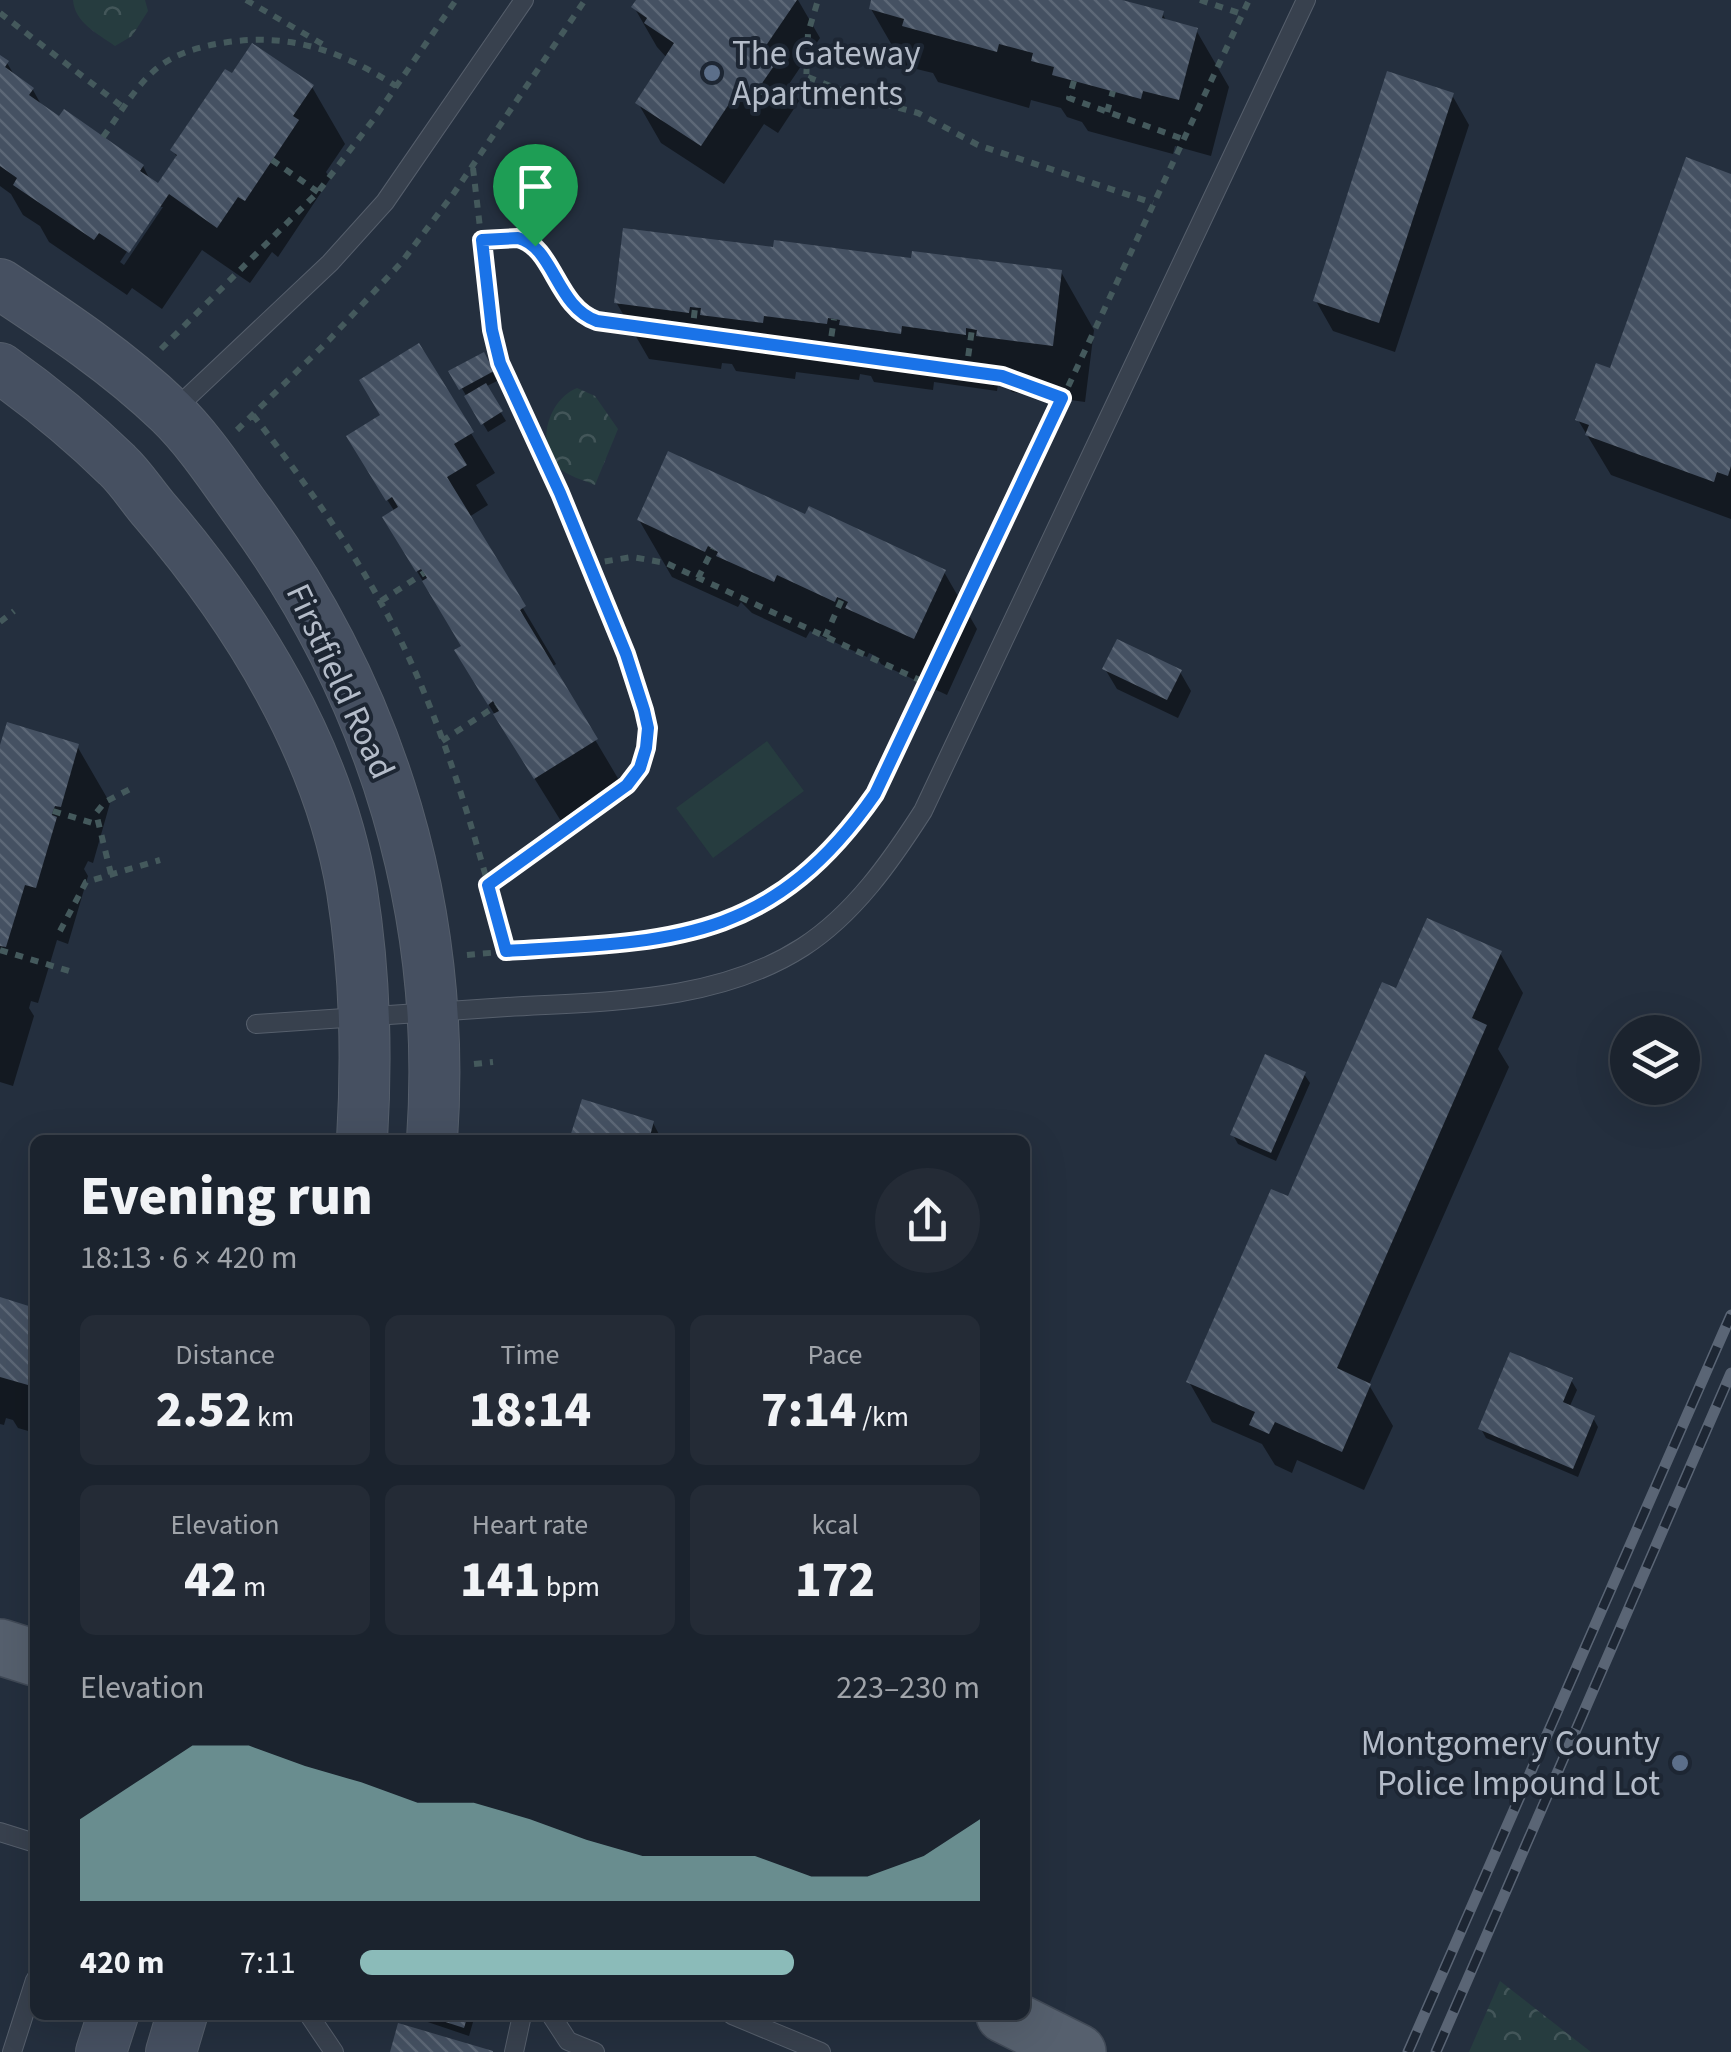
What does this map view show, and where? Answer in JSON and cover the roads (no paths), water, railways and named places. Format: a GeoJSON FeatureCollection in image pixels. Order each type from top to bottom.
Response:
{"type":"FeatureCollection","features":[{"type":"Feature","properties":{"kind":"main road"},"geometry":{"type":"LineString","coordinates":[[0,1647],[30,1656]]}},
{"type":"Feature","properties":{"kind":"main road"},"geometry":{"type":"LineString","coordinates":[[1014,2020],[1078,2052]]}},
{"type":"Feature","properties":{"kind":"street","name":"Firstfield Road"},"geometry":{"type":"LineString","coordinates":[[0,284],[83,338],[171,413],[215,466],[290,570],[329,639],[370,726],[398,808],[446,1012],[432,1135]]}},
{"type":"Feature","properties":{"kind":"street","name":"Firstfield Road"},"geometry":{"type":"LineString","coordinates":[[0,368],[34,392],[120,468],[189,551],[292,714],[330,804],[352,890],[364,1017],[362,1135]]}},
{"type":"Feature","properties":{"kind":"street"},"geometry":{"type":"LineString","coordinates":[[101,2052],[111,2020]]}},
{"type":"Feature","properties":{"kind":"street"},"geometry":{"type":"LineString","coordinates":[[171,2052],[181,2020]]}},
{"type":"Feature","properties":{"kind":"lane"},"geometry":{"type":"LineString","coordinates":[[171,413],[330,263],[385,202],[524,0]]}},
{"type":"Feature","properties":{"kind":"lane"},"geometry":{"type":"LineString","coordinates":[[256,1024],[631,1001],[706,986],[756,970],[802,947],[846,912],[889,864],[923,811],[1306,0]]}},
{"type":"Feature","properties":{"kind":"lane"},"geometry":{"type":"LineString","coordinates":[[0,1832],[30,1841]]}},
{"type":"Feature","properties":{"kind":"lane"},"geometry":{"type":"LineString","coordinates":[[12,2052],[30,1996]]}},
{"type":"Feature","properties":{"kind":"lane"},"geometry":{"type":"LineString","coordinates":[[313,2020],[334,2052]]}},
{"type":"Feature","properties":{"kind":"lane"},"geometry":{"type":"LineString","coordinates":[[514,2052],[521,2020]]}},
{"type":"Feature","properties":{"kind":"lane"},"geometry":{"type":"LineString","coordinates":[[554,2020],[568,2041],[595,2052]]}},
{"type":"Feature","properties":{"kind":"lane"},"geometry":{"type":"LineString","coordinates":[[744,2020],[821,2052]]}},
{"type":"Feature","properties":{"kind":"railway"},"geometry":{"type":"LineString","coordinates":[[1408,2052],[1731,1315]]}},
{"type":"Feature","properties":{"kind":"railway"},"geometry":{"type":"LineString","coordinates":[[1436,2052],[1731,1373]]}},
{"type":"Feature","properties":{"kind":"place","name":"The Gateway Apartments"},"geometry":{"type":"Point","coordinates":[712,73]}},
{"type":"Feature","properties":{"kind":"place","name":"Montgomery County Police Impound Lot"},"geometry":{"type":"Point","coordinates":[1680,1763]}}]}
